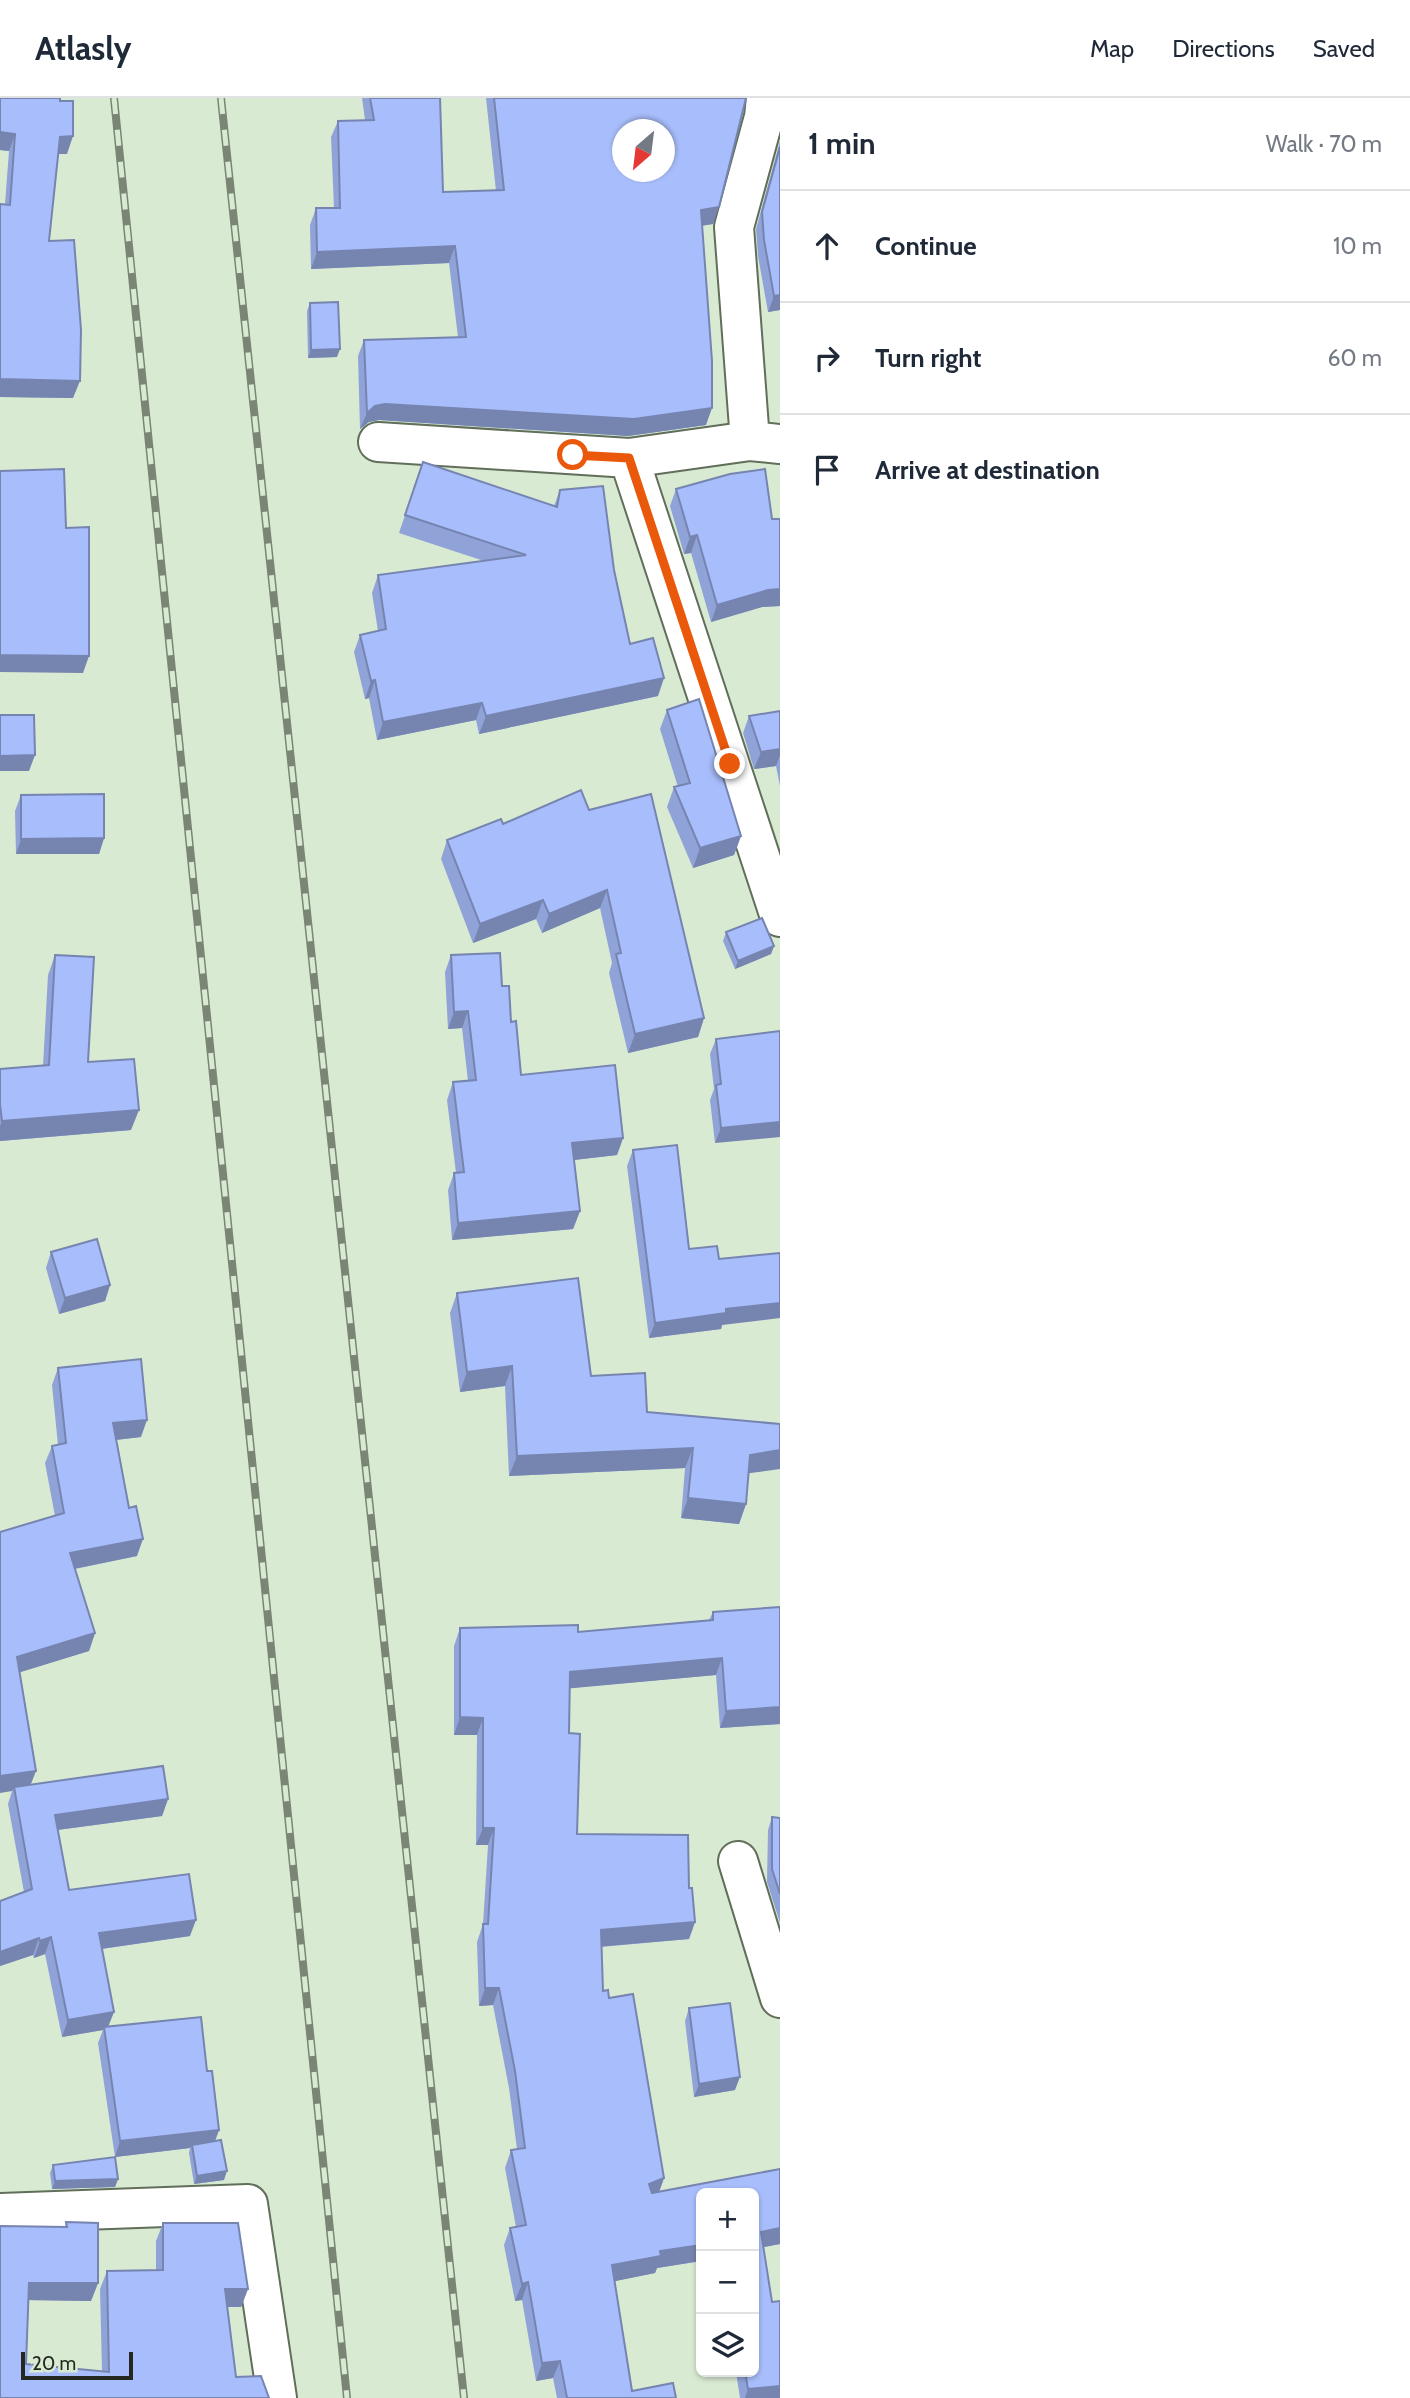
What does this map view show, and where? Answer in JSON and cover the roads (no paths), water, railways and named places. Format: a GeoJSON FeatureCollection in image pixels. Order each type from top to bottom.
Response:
{"type":"FeatureCollection","features":[{"type":"Feature","properties":{"kind":"street"},"geometry":{"type":"LineString","coordinates":[[378,442],[629,458],[765,443],[733,227],[764,117],[766,98]]}},
{"type":"Feature","properties":{"kind":"street"},"geometry":{"type":"LineString","coordinates":[[629,458],[780,917]]}},
{"type":"Feature","properties":{"kind":"street"},"geometry":{"type":"LineString","coordinates":[[738,1861],[780,1998]]}},
{"type":"Feature","properties":{"kind":"street"},"geometry":{"type":"LineString","coordinates":[[0,2213],[248,2204],[277,2398]]}},
{"type":"Feature","properties":{"kind":"railway"},"geometry":{"type":"LineString","coordinates":[[114,98],[347,2398]]}},
{"type":"Feature","properties":{"kind":"railway"},"geometry":{"type":"LineString","coordinates":[[221,98],[464,2398]]}}]}
